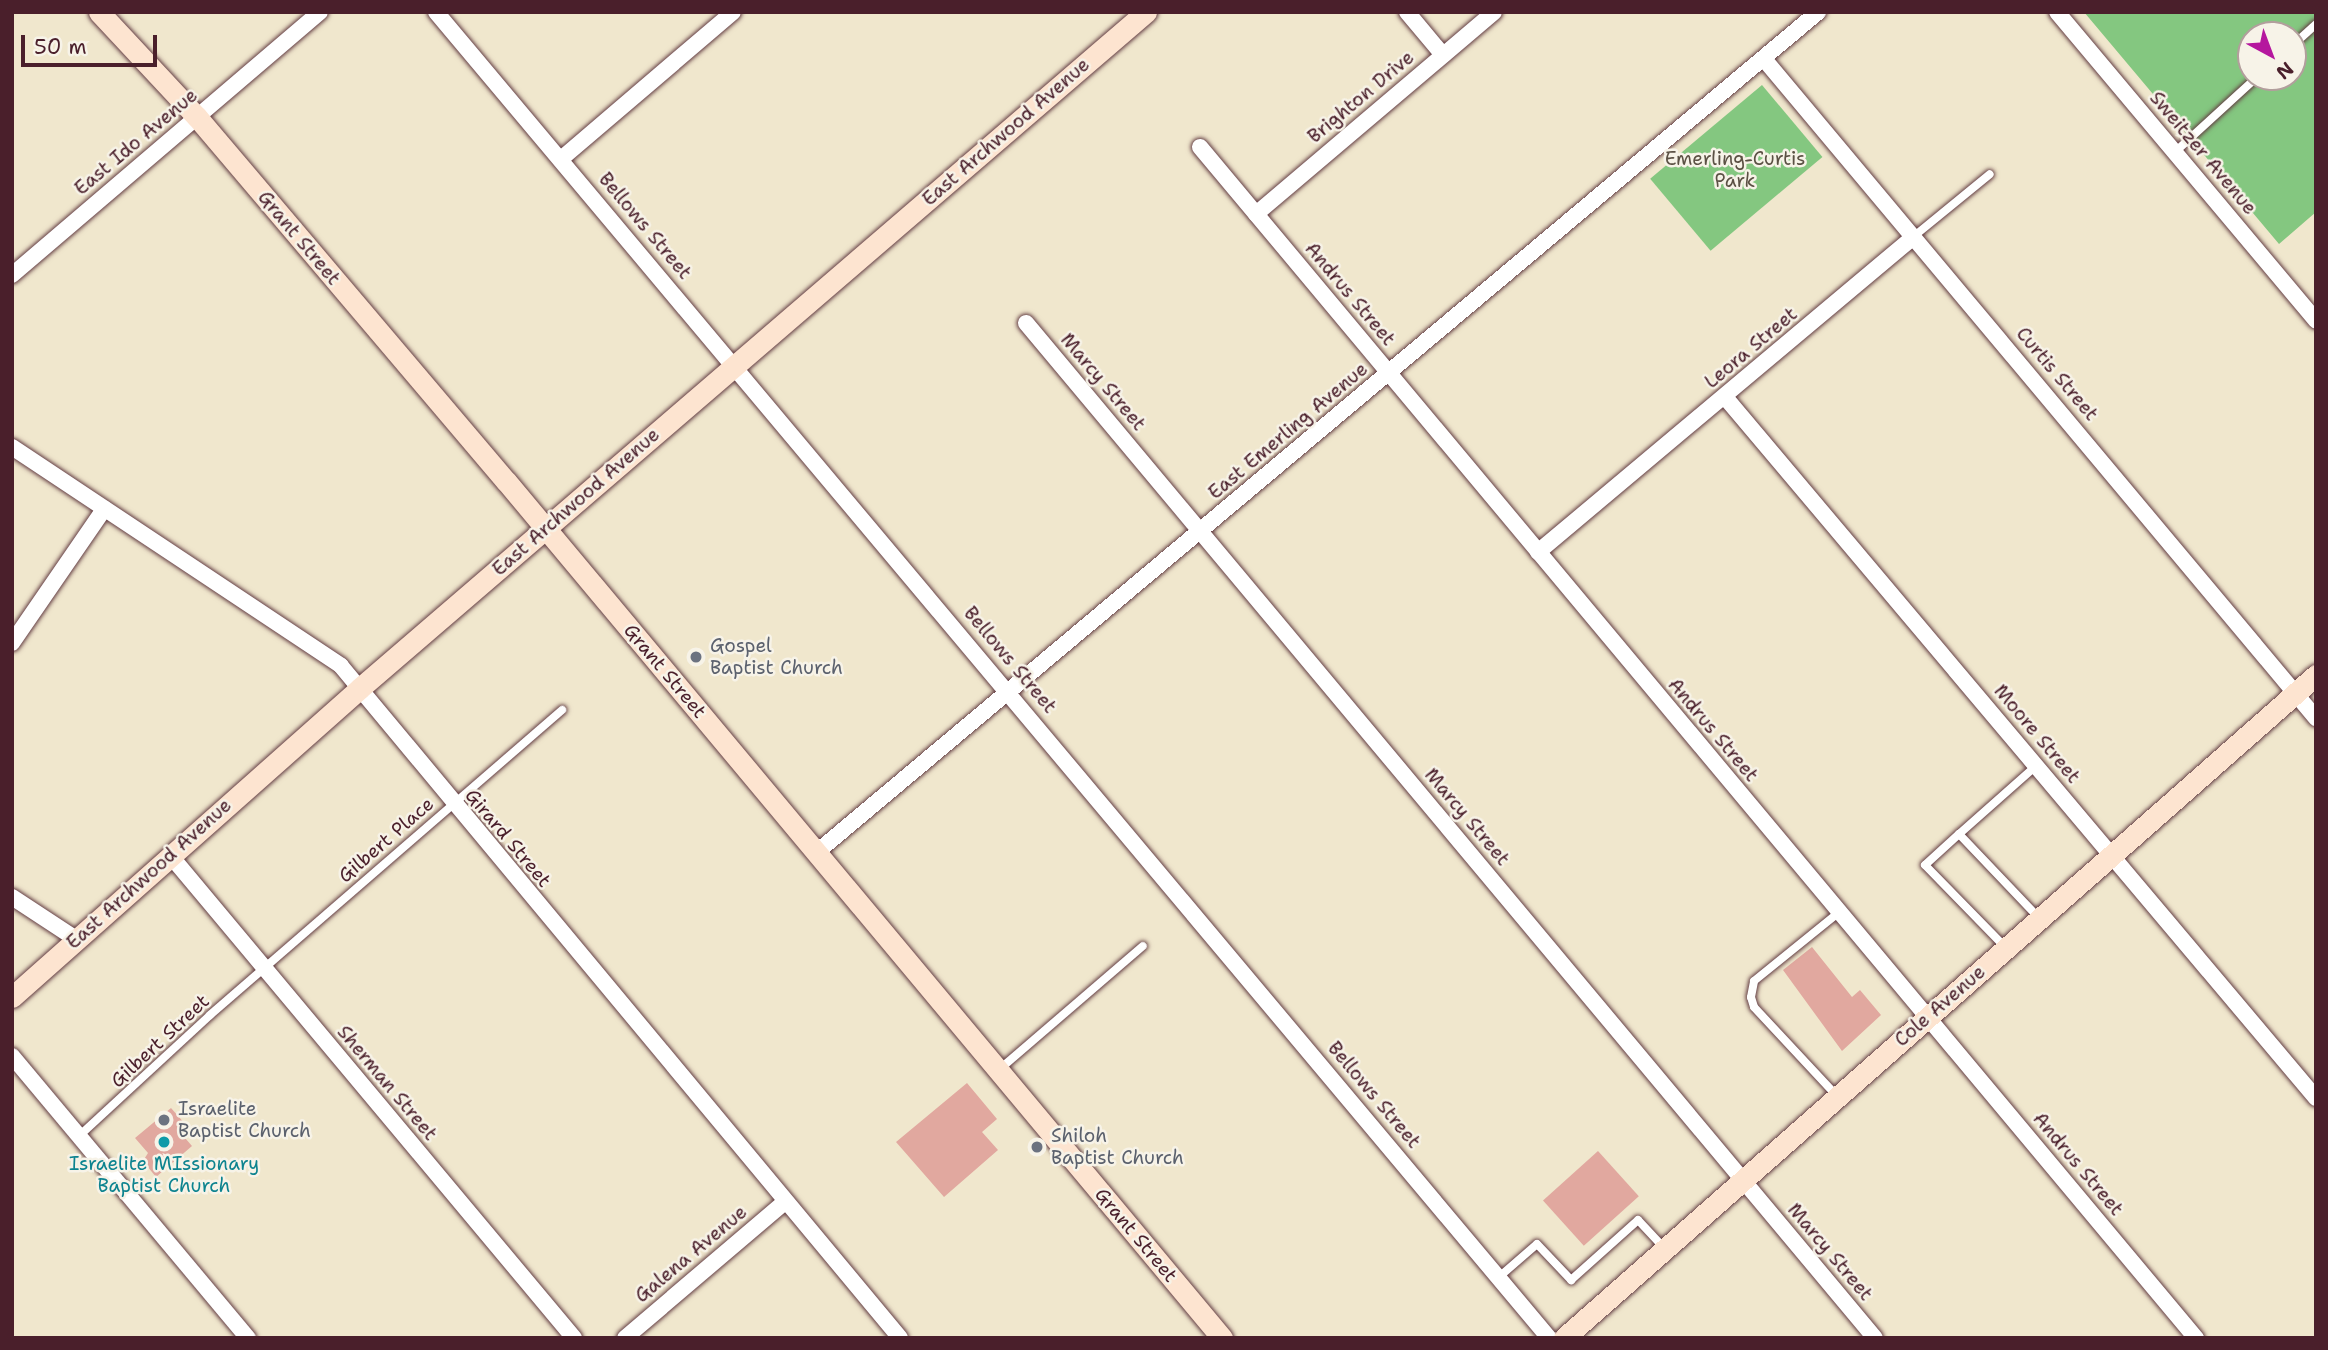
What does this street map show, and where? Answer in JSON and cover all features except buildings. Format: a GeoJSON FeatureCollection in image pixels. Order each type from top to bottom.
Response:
{"type":"FeatureCollection","features":[{"type":"Feature","properties":{"kind":"street","name":"Grant Street"},"geometry":{"type":"LineString","coordinates":[[99,12],[197,117],[817,852],[1222,1338]]}},
{"type":"Feature","properties":{"kind":"street","name":"East Ido Avenue"},"geometry":{"type":"LineString","coordinates":[[12,275],[320,12]]}},
{"type":"Feature","properties":{"kind":"street","name":"Bellows Street"},"geometry":{"type":"LineString","coordinates":[[436,12],[1549,1338]]}},
{"type":"Feature","properties":{"kind":"street"},"geometry":{"type":"LineString","coordinates":[[561,159],[733,12]]}},
{"type":"Feature","properties":{"kind":"street","name":"East Archwood Avenue"},"geometry":{"type":"LineString","coordinates":[[12,997],[359,688],[1146,12]]}},
{"type":"Feature","properties":{"kind":"street"},"geometry":{"type":"LineString","coordinates":[[1407,12],[1443,55]]}},
{"type":"Feature","properties":{"kind":"street","name":"Brighton Drive"},"geometry":{"type":"LineString","coordinates":[[1256,214],[1494,12]]}},
{"type":"Feature","properties":{"kind":"street","name":"East Emerling Avenue"},"geometry":{"type":"LineString","coordinates":[[817,852],[1818,12]]}},
{"type":"Feature","properties":{"kind":"street","name":"Sweitzer Avenue"},"geometry":{"type":"LineString","coordinates":[[2057,12],[2316,321]]}},
{"type":"Feature","properties":{"kind":"street","name":"Curtis Street"},"geometry":{"type":"LineString","coordinates":[[1763,59],[2316,718]]}},
{"type":"Feature","properties":{"kind":"street","name":"Andrus Street"},"geometry":{"type":"LineString","coordinates":[[1200,147],[1926,1019],[2196,1338]]}},
{"type":"Feature","properties":{"kind":"street","name":"Leora Street"},"geometry":{"type":"LineString","coordinates":[[1538,552],[1913,237]]}},
{"type":"Feature","properties":{"kind":"street","name":"Marcy Street"},"geometry":{"type":"LineString","coordinates":[[1026,323],[1875,1338]]}},
{"type":"Feature","properties":{"kind":"street","name":"Moore Street"},"geometry":{"type":"LineString","coordinates":[[1725,397],[2316,1098]]}},
{"type":"Feature","properties":{"kind":"street","name":"Girard Street"},"geometry":{"type":"LineString","coordinates":[[12,447],[341,666],[452,804],[900,1338]]}},
{"type":"Feature","properties":{"kind":"street"},"geometry":{"type":"LineString","coordinates":[[12,643],[104,509]]}},
{"type":"Feature","properties":{"kind":"street","name":"Cole Avenue"},"geometry":{"type":"LineString","coordinates":[[1564,1338],[2316,675]]}},
{"type":"Feature","properties":{"kind":"street","name":"Sherman Street"},"geometry":{"type":"LineString","coordinates":[[170,855],[573,1338]]}},
{"type":"Feature","properties":{"kind":"street"},"geometry":{"type":"LineString","coordinates":[[12,897],[76,939]]}},
{"type":"Feature","properties":{"kind":"street"},"geometry":{"type":"LineString","coordinates":[[12,1056],[248,1338]]}},
{"type":"Feature","properties":{"kind":"street","name":"Galena Avenue"},"geometry":{"type":"LineString","coordinates":[[625,1338],[785,1202]]}},
{"type":"Feature","properties":{"kind":"lane"},"geometry":{"type":"LineString","coordinates":[[2175,152],[2242,91]]}},
{"type":"Feature","properties":{"kind":"lane","name":"Leora Street"},"geometry":{"type":"LineString","coordinates":[[1913,237],[1990,174]]}},
{"type":"Feature","properties":{"kind":"lane","name":"Gilbert Place"},"geometry":{"type":"LineString","coordinates":[[264,970],[562,710]]}},
{"type":"Feature","properties":{"kind":"lane"},"geometry":{"type":"LineString","coordinates":[[2006,948],[1925,865],[2037,765]]}},
{"type":"Feature","properties":{"kind":"lane"},"geometry":{"type":"LineString","coordinates":[[1959,834],[2039,918]]}},
{"type":"Feature","properties":{"kind":"lane"},"geometry":{"type":"LineString","coordinates":[[1837,1096],[1754,1007],[1751,997],[1754,981],[1838,913]]}},
{"type":"Feature","properties":{"kind":"lane"},"geometry":{"type":"LineString","coordinates":[[998,1070],[1143,946]]}},
{"type":"Feature","properties":{"kind":"lane","name":"Gilbert Street"},"geometry":{"type":"LineString","coordinates":[[79,1136],[264,970]]}},
{"type":"Feature","properties":{"kind":"lane"},"geometry":{"type":"LineString","coordinates":[[1499,1277],[1537,1244],[1571,1280],[1638,1220],[1664,1248]]}},
{"type":"Feature","properties":{"kind":"green space"},"geometry":{"type":"Polygon","coordinates":[[[2084,12],[2316,12],[2316,212],[2279,244],[2084,12]]]}},
{"type":"Feature","properties":{"kind":"green space","name":"Emerling-Curtis Park"},"geometry":{"type":"Polygon","coordinates":[[[1762,85],[1822,157],[1711,251],[1650,179],[1762,85]]]}},
{"type":"Feature","properties":{"kind":"place","name":"Gospel Baptist Church"},"geometry":{"type":"Point","coordinates":[696,657]}},
{"type":"Feature","properties":{"kind":"place","name":"Israelite Baptist Church"},"geometry":{"type":"Point","coordinates":[164,1120]}},
{"type":"Feature","properties":{"kind":"place","name":"Israelite MIssionary Baptist Church"},"geometry":{"type":"Point","coordinates":[164,1142]}},
{"type":"Feature","properties":{"kind":"place","name":"Shiloh Baptist Church"},"geometry":{"type":"Point","coordinates":[1037,1147]}}]}
